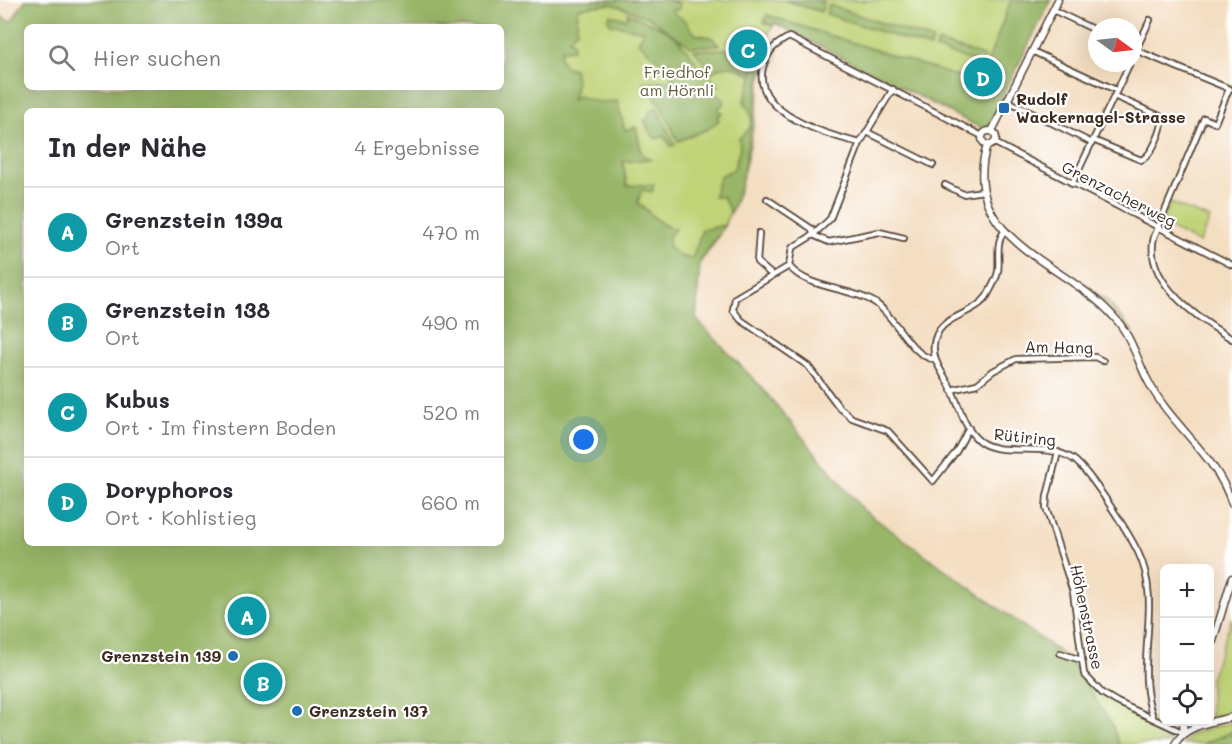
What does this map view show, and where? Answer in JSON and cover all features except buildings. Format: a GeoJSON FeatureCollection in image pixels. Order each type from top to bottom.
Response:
{"type":"FeatureCollection","features":[{"type":"Feature","properties":{"kind":"street"},"geometry":{"type":"LineString","coordinates":[[982,136],[992,131],[1058,0]]}},
{"type":"Feature","properties":{"kind":"street"},"geometry":{"type":"LineString","coordinates":[[1053,9],[1088,26]]}},
{"type":"Feature","properties":{"kind":"street"},"geometry":{"type":"LineString","coordinates":[[1142,34],[1150,20]]}},
{"type":"Feature","properties":{"kind":"street"},"geometry":{"type":"LineString","coordinates":[[860,143],[817,132],[769,99],[763,90],[761,79],[766,56],[773,46],[789,37],[982,136]]}},
{"type":"Feature","properties":{"kind":"street"},"geometry":{"type":"LineString","coordinates":[[1032,51],[1116,90]]}},
{"type":"Feature","properties":{"kind":"street"},"geometry":{"type":"LineString","coordinates":[[1142,52],[1231,90],[1215,123],[1204,118],[1159,227],[1152,250],[1153,261],[1161,276],[1200,319],[1232,339]]}},
{"type":"Feature","properties":{"kind":"street"},"geometry":{"type":"LineString","coordinates":[[1072,184],[1125,72]]}},
{"type":"Feature","properties":{"kind":"street"},"geometry":{"type":"LineString","coordinates":[[789,266],[792,248],[813,235],[834,212],[860,143],[893,89]]}},
{"type":"Feature","properties":{"kind":"street"},"geometry":{"type":"LineString","coordinates":[[1008,101],[1093,141],[1141,160],[1148,156],[1162,123],[1162,117],[1114,96]]}},
{"type":"Feature","properties":{"kind":"street"},"geometry":{"type":"LineString","coordinates":[[987,145],[995,143],[997,137],[992,131]]}},
{"type":"Feature","properties":{"kind":"street"},"geometry":{"type":"LineString","coordinates":[[867,132],[933,165]]}},
{"type":"Feature","properties":{"kind":"street"},"geometry":{"type":"LineString","coordinates":[[982,136],[982,141],[987,145]]}},
{"type":"Feature","properties":{"kind":"street","name":"Grenzacherweg"},"geometry":{"type":"LineString","coordinates":[[995,143],[1232,265]]}},
{"type":"Feature","properties":{"kind":"street"},"geometry":{"type":"LineString","coordinates":[[987,145],[982,166],[983,191],[991,212],[1004,232],[1104,306],[1116,318],[1133,346],[1148,381],[1167,411],[1218,472],[1232,504]]}},
{"type":"Feature","properties":{"kind":"street"},"geometry":{"type":"LineString","coordinates":[[945,185],[963,194],[983,191]]}},
{"type":"Feature","properties":{"kind":"street"},"geometry":{"type":"LineString","coordinates":[[767,199],[812,229],[813,235]]}},
{"type":"Feature","properties":{"kind":"street"},"geometry":{"type":"LineString","coordinates":[[813,235],[829,242],[879,232],[903,238]]}},
{"type":"Feature","properties":{"kind":"street"},"geometry":{"type":"LineString","coordinates":[[789,266],[806,279],[858,294],[876,303],[920,354],[934,359],[935,337],[940,328],[981,303],[995,281],[999,242],[1004,232]]}},
{"type":"Feature","properties":{"kind":"street"},"geometry":{"type":"LineString","coordinates":[[759,233],[757,261],[772,275]]}},
{"type":"Feature","properties":{"kind":"street"},"geometry":{"type":"LineString","coordinates":[[789,266],[735,298],[733,310],[736,315],[808,366],[839,407],[852,418],[888,431],[933,481],[956,452],[969,428]]}},
{"type":"Feature","properties":{"kind":"street","name":"Am Hang"},"geometry":{"type":"LineString","coordinates":[[951,390],[976,384],[993,370],[1017,359],[1095,357],[1103,361]]}},
{"type":"Feature","properties":{"kind":"street","name":"Rütiring"},"geometry":{"type":"LineString","coordinates":[[934,359],[975,439],[995,449],[1035,448],[1058,452],[1073,459],[1086,473],[1139,553],[1150,600],[1144,673],[1146,694],[1153,717]]}},
{"type":"Feature","properties":{"kind":"street","name":"Höhenstrasse"},"geometry":{"type":"LineString","coordinates":[[1058,452],[1046,508],[1073,592],[1084,674],[1102,693],[1184,733]]}},
{"type":"Feature","properties":{"kind":"street"},"geometry":{"type":"LineString","coordinates":[[1214,635],[1232,578]]}},
{"type":"Feature","properties":{"kind":"street"},"geometry":{"type":"LineString","coordinates":[[1060,653],[1081,660]]}},
{"type":"Feature","properties":{"kind":"street"},"geometry":{"type":"LineString","coordinates":[[1175,744],[1184,733],[1232,717]]}},
{"type":"Feature","properties":{"kind":"street"},"geometry":{"type":"LineString","coordinates":[[1183,726],[1184,733]]}},
{"type":"Feature","properties":{"kind":"green space"},"geometry":{"type":"Polygon","coordinates":[[[25,0],[668,0],[680,4],[678,10],[672,9],[672,11],[685,21],[695,34],[711,37],[719,45],[691,47],[650,18],[612,4],[578,8],[577,30],[569,39],[573,41],[573,49],[561,50],[560,59],[566,67],[574,69],[576,85],[571,101],[577,96],[599,102],[617,101],[625,130],[636,127],[642,155],[651,159],[623,162],[627,186],[654,184],[652,192],[641,190],[638,204],[659,222],[676,228],[669,236],[669,247],[679,256],[692,259],[702,230],[725,225],[700,262],[696,319],[762,388],[862,509],[1070,660],[1112,725],[1119,744],[0,744],[0,16],[11,22],[25,0]]]}},
{"type":"Feature","properties":{"kind":"green space","name":"Friedhof am Hörnli"},"geometry":{"type":"Polygon","coordinates":[[[568,0],[1051,0],[985,130],[775,23],[768,33],[755,122],[740,184],[730,213],[717,239],[700,262],[663,251],[634,224],[621,151],[569,100],[543,48],[568,0]]]}},
{"type":"Feature","properties":{"kind":"green space"},"geometry":{"type":"Polygon","coordinates":[[[784,0],[815,0],[824,3],[821,12],[784,0]]]}},
{"type":"Feature","properties":{"kind":"green space"},"geometry":{"type":"Polygon","coordinates":[[[1011,0],[1051,0],[985,130],[775,23],[772,26],[764,22],[767,15],[987,86],[992,72],[986,66],[1011,0]]]}},
{"type":"Feature","properties":{"kind":"green space"},"geometry":{"type":"Polygon","coordinates":[[[829,5],[933,40],[930,48],[826,14],[829,5]]]}},
{"type":"Feature","properties":{"kind":"green space"},"geometry":{"type":"Polygon","coordinates":[[[628,13],[660,27],[677,38],[696,61],[662,63],[638,42],[644,31],[611,24],[608,20],[610,15],[626,19],[628,13]]]}},
{"type":"Feature","properties":{"kind":"green space"},"geometry":{"type":"Polygon","coordinates":[[[938,42],[984,56],[982,64],[935,49],[938,42]]]}},
{"type":"Feature","properties":{"kind":"green space"},"geometry":{"type":"Polygon","coordinates":[[[728,49],[742,56],[756,57],[750,75],[731,66],[722,67],[712,73],[694,50],[728,49]]]}},
{"type":"Feature","properties":{"kind":"green space"},"geometry":{"type":"Polygon","coordinates":[[[760,54],[764,54],[741,185],[731,213],[723,197],[713,197],[720,176],[734,169],[740,147],[739,138],[750,126],[750,111],[744,101],[760,54]]]}},
{"type":"Feature","properties":{"kind":"green space"},"geometry":{"type":"Polygon","coordinates":[[[701,65],[719,86],[710,87],[725,102],[718,109],[722,113],[717,117],[719,120],[708,129],[678,141],[659,103],[643,82],[674,80],[665,66],[701,65]]]}},
{"type":"Feature","properties":{"kind":"green space"},"geometry":{"type":"Polygon","coordinates":[[[657,108],[675,145],[671,146],[664,136],[656,139],[644,120],[647,119],[651,110],[657,108]]]}},
{"type":"Feature","properties":{"kind":"green space"},"geometry":{"type":"Polygon","coordinates":[[[1170,203],[1210,219],[1199,243],[1165,226],[1163,219],[1170,203]]]}},
{"type":"Feature","properties":{"kind":"green space"},"geometry":{"type":"Polygon","coordinates":[[[1073,276],[1106,300],[1133,331],[1131,332],[1104,301],[1072,278],[1073,276]]]}},
{"type":"Feature","properties":{"kind":"green space"},"geometry":{"type":"Polygon","coordinates":[[[1232,617],[1232,713],[1214,716],[1214,668],[1232,617]]]}},
{"type":"Feature","properties":{"kind":"green space"},"geometry":{"type":"Polygon","coordinates":[[[1086,681],[1106,698],[1170,729],[1171,735],[1166,744],[1116,744],[1085,685],[1086,681]]]}},
{"type":"Feature","properties":{"kind":"green space"},"geometry":{"type":"Polygon","coordinates":[[[1232,722],[1232,732],[1202,744],[1182,744],[1193,733],[1232,722]]]}},
{"type":"Feature","properties":{"kind":"green space"},"geometry":{"type":"Polygon","coordinates":[[[1232,732],[1232,744],[1202,744],[1232,732]]]}},
{"type":"Feature","properties":{"kind":"place","name":"Kubus"},"geometry":{"type":"Point","coordinates":[748,49]}},
{"type":"Feature","properties":{"kind":"place","name":"Doryphoros"},"geometry":{"type":"Point","coordinates":[983,77]}},
{"type":"Feature","properties":{"kind":"place","name":"Rudolf Wackernagel-Strasse"},"geometry":{"type":"Point","coordinates":[1004,108]}},
{"type":"Feature","properties":{"kind":"place","name":"Grenzstein 139a"},"geometry":{"type":"Point","coordinates":[247,616]}},
{"type":"Feature","properties":{"kind":"place","name":"Grenzstein 139"},"geometry":{"type":"Point","coordinates":[233,656]}},
{"type":"Feature","properties":{"kind":"place","name":"Grenzstein 138"},"geometry":{"type":"Point","coordinates":[263,682]}},
{"type":"Feature","properties":{"kind":"place","name":"Grenzstein 137"},"geometry":{"type":"Point","coordinates":[297,711]}}]}
